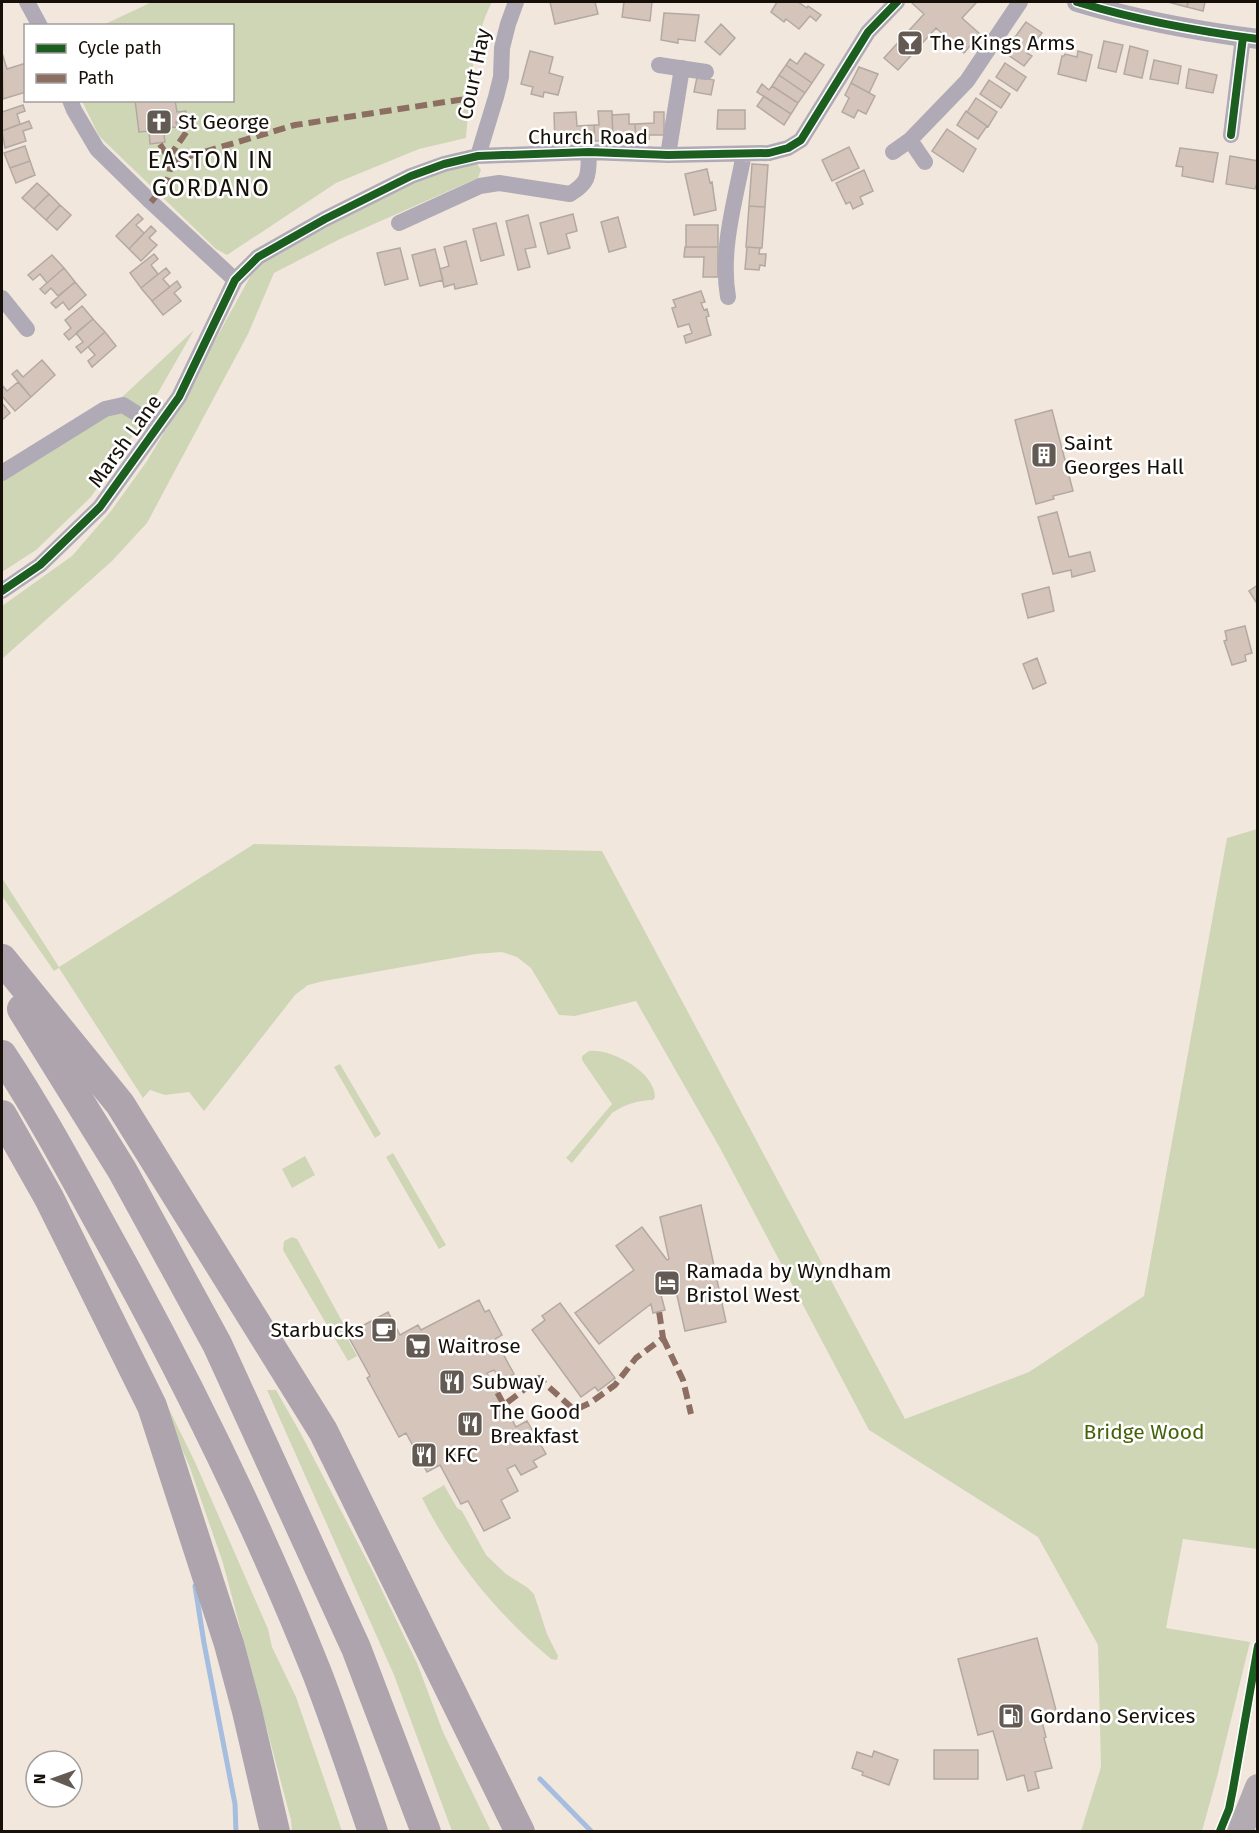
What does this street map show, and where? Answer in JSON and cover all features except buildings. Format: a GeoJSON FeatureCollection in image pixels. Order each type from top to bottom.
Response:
{"type":"FeatureCollection","features":[{"type":"Feature","properties":{"kind":"highway"},"geometry":{"type":"LineString","coordinates":[[2,959],[120,1104],[322,1431],[520,1832]]}},
{"type":"Feature","properties":{"kind":"highway"},"geometry":{"type":"LineString","coordinates":[[2,976],[122,1170],[217,1344],[356,1648],[426,1832]]}},
{"type":"Feature","properties":{"kind":"highway"},"geometry":{"type":"LineString","coordinates":[[2,1055],[30,1096],[149,1312],[204,1420],[269,1560],[317,1674],[373,1832]]}},
{"type":"Feature","properties":{"kind":"highway"},"geometry":{"type":"LineString","coordinates":[[2,1115],[49,1198],[152,1406],[229,1644],[275,1832]]}},
{"type":"Feature","properties":{"kind":"main road"},"geometry":{"type":"LineString","coordinates":[[1240,1832],[1257,1787]]}},
{"type":"Feature","properties":{"kind":"street"},"geometry":{"type":"LineString","coordinates":[[27,2],[39,24]]}},
{"type":"Feature","properties":{"kind":"street","name":"Court Hay"},"geometry":{"type":"LineString","coordinates":[[478,156],[498,87],[504,40],[516,2]]}},
{"type":"Feature","properties":{"kind":"street","name":"Church Road"},"geometry":{"type":"LineString","coordinates":[[235,280],[258,257],[326,219],[411,176],[444,164],[478,156],[589,152],[668,155],[744,154],[788,148],[801,140],[868,32],[897,2]]}},
{"type":"Feature","properties":{"kind":"street"},"geometry":{"type":"LineString","coordinates":[[893,152],[910,140],[967,81],[1020,2]]}},
{"type":"Feature","properties":{"kind":"street"},"geometry":{"type":"LineString","coordinates":[[1077,2],[1118,15],[1199,31],[1250,38],[1226,126]]}},
{"type":"Feature","properties":{"kind":"street"},"geometry":{"type":"LineString","coordinates":[[659,65],[706,72]]}},
{"type":"Feature","properties":{"kind":"street"},"geometry":{"type":"LineString","coordinates":[[668,155],[682,68]]}},
{"type":"Feature","properties":{"kind":"street"},"geometry":{"type":"LineString","coordinates":[[71,102],[97,149],[235,280]]}},
{"type":"Feature","properties":{"kind":"street"},"geometry":{"type":"LineString","coordinates":[[910,140],[925,162]]}},
{"type":"Feature","properties":{"kind":"street"},"geometry":{"type":"LineString","coordinates":[[408,224],[480,186],[499,183],[570,194],[583,186],[587,179],[589,152]]}},
{"type":"Feature","properties":{"kind":"street"},"geometry":{"type":"LineString","coordinates":[[728,297],[725,254],[744,154]]}},
{"type":"Feature","properties":{"kind":"street","name":"Marsh Lane"},"geometry":{"type":"LineString","coordinates":[[2,591],[40,565],[100,507],[179,397],[235,280]]}},
{"type":"Feature","properties":{"kind":"street"},"geometry":{"type":"LineString","coordinates":[[5,308],[27,329]]}},
{"type":"Feature","properties":{"kind":"street","name":"Marsh Lane"},"geometry":{"type":"LineString","coordinates":[[2,473],[105,409],[123,405],[158,427]]}},
{"type":"Feature","properties":{"kind":"green space"},"geometry":{"type":"Polygon","coordinates":[[[152,2],[492,2],[485,17],[476,51],[470,86],[466,138],[419,149],[336,183],[227,255],[216,249],[99,136],[82,102],[234,102],[234,24],[105,24],[152,2]]]}},
{"type":"Feature","properties":{"kind":"green space"},"geometry":{"type":"Polygon","coordinates":[[[476,162],[481,170],[478,178],[340,239],[274,273],[248,334],[147,523],[112,561],[2,659],[2,606],[72,556],[111,511],[147,461],[251,275],[266,259],[413,182],[476,162]]]}},
{"type":"Feature","properties":{"kind":"green space"},"geometry":{"type":"Polygon","coordinates":[[[194,330],[136,431],[91,497],[36,550],[2,572],[2,477],[105,413],[194,330]]]}},
{"type":"Feature","properties":{"kind":"green space","name":"Bridge Wood"},"geometry":{"type":"Polygon","coordinates":[[[1257,829],[1257,1549],[1183,1539],[1166,1628],[1250,1642],[1202,1831],[1081,1831],[1101,1767],[1098,1645],[1038,1537],[869,1430],[720,1148],[636,1001],[575,1016],[559,1015],[531,968],[517,957],[502,952],[476,954],[308,985],[295,995],[204,1111],[189,1092],[165,1095],[150,1090],[143,1098],[59,968],[54,971],[2,896],[2,878],[59,967],[254,844],[602,851],[905,1419],[1029,1372],[1144,1296],[1227,838],[1257,829]]]}},
{"type":"Feature","properties":{"kind":"green space"},"geometry":{"type":"Polygon","coordinates":[[[589,1051],[609,1053],[630,1063],[648,1079],[655,1097],[653,1100],[626,1105],[612,1113],[572,1163],[566,1158],[612,1104],[582,1060],[582,1056],[589,1051]]]}},
{"type":"Feature","properties":{"kind":"green space"},"geometry":{"type":"Polygon","coordinates":[[[340,1064],[381,1134],[375,1138],[334,1067],[340,1064]]]}},
{"type":"Feature","properties":{"kind":"green space"},"geometry":{"type":"Polygon","coordinates":[[[393,1153],[446,1245],[439,1249],[386,1157],[393,1153]]]}},
{"type":"Feature","properties":{"kind":"green space"},"geometry":{"type":"Polygon","coordinates":[[[305,1156],[315,1175],[292,1188],[282,1169],[305,1156]]]}},
{"type":"Feature","properties":{"kind":"green space"},"geometry":{"type":"Polygon","coordinates":[[[292,1237],[297,1239],[348,1332],[345,1334],[357,1356],[348,1361],[283,1250],[284,1241],[292,1237]]]}},
{"type":"Feature","properties":{"kind":"green space"},"geometry":{"type":"Polygon","coordinates":[[[267,1390],[276,1390],[374,1574],[417,1663],[443,1732],[491,1831],[452,1831],[394,1675],[267,1390]]]}},
{"type":"Feature","properties":{"kind":"green space"},"geometry":{"type":"Polygon","coordinates":[[[165,1401],[195,1462],[268,1629],[272,1647],[296,1697],[342,1831],[292,1831],[223,1563],[189,1465],[162,1405],[165,1401]]]}},
{"type":"Feature","properties":{"kind":"green space"},"geometry":{"type":"Polygon","coordinates":[[[444,1485],[457,1508],[462,1511],[486,1555],[506,1574],[534,1594],[547,1634],[558,1656],[557,1660],[551,1659],[531,1642],[495,1605],[448,1543],[422,1498],[444,1485]]]}},
{"type":"Feature","properties":{"kind":"waterway"},"geometry":{"type":"LineString","coordinates":[[195,1586],[235,1804],[236,1832]]}},
{"type":"Feature","properties":{"kind":"waterway"},"geometry":{"type":"LineString","coordinates":[[540,1779],[592,1832]]}},
{"type":"Feature","properties":{"kind":"marked path"},"geometry":{"type":"LineString","coordinates":[[170,162],[295,125],[465,99]]}},
{"type":"Feature","properties":{"kind":"marked path"},"geometry":{"type":"LineString","coordinates":[[169,157],[192,124],[191,115],[186,116]]}},
{"type":"Feature","properties":{"kind":"marked path"},"geometry":{"type":"LineString","coordinates":[[151,202],[167,181],[170,167],[159,143]]}},
{"type":"Feature","properties":{"kind":"marked path"},"geometry":{"type":"LineString","coordinates":[[489,1377],[504,1405],[539,1378],[571,1407],[579,1408],[615,1385],[636,1358],[663,1338],[659,1311]]}},
{"type":"Feature","properties":{"kind":"marked path"},"geometry":{"type":"LineString","coordinates":[[663,1338],[683,1380],[691,1414]]}},
{"type":"Feature","properties":{"kind":"cycle path"},"geometry":{"type":"LineString","coordinates":[[2,591],[40,565],[100,507],[179,397],[235,280],[258,257],[325,219],[411,176],[444,164],[478,156],[589,152],[668,155],[769,153],[788,148],[801,140],[868,32],[897,2]]}},
{"type":"Feature","properties":{"kind":"cycle path"},"geometry":{"type":"LineString","coordinates":[[1077,2],[1166,24],[1258,39]]}},
{"type":"Feature","properties":{"kind":"cycle path"},"geometry":{"type":"LineString","coordinates":[[1231,135],[1243,37]]}},
{"type":"Feature","properties":{"kind":"cycle path"},"geometry":{"type":"LineString","coordinates":[[1222,1832],[1220,1831],[1229,1809],[1233,1789],[1258,1646]]}},
{"type":"Feature","properties":{"kind":"place","name":"The Kings Arms"},"geometry":{"type":"Point","coordinates":[910,43]}},
{"type":"Feature","properties":{"kind":"place","name":"St George"},"geometry":{"type":"Point","coordinates":[159,122]}},
{"type":"Feature","properties":{"kind":"place","name":"Saint Georges Hall"},"geometry":{"type":"Point","coordinates":[1044,455]}},
{"type":"Feature","properties":{"kind":"place","name":"Ramada by Wyndham Bristol West"},"geometry":{"type":"Point","coordinates":[667,1283]}},
{"type":"Feature","properties":{"kind":"place","name":"Starbucks"},"geometry":{"type":"Point","coordinates":[384,1330]}},
{"type":"Feature","properties":{"kind":"place","name":"Waitrose"},"geometry":{"type":"Point","coordinates":[418,1346]}},
{"type":"Feature","properties":{"kind":"place","name":"Subway"},"geometry":{"type":"Point","coordinates":[452,1382]}},
{"type":"Feature","properties":{"kind":"place","name":"The Good Breakfast"},"geometry":{"type":"Point","coordinates":[470,1424]}},
{"type":"Feature","properties":{"kind":"place","name":"KFC"},"geometry":{"type":"Point","coordinates":[424,1455]}},
{"type":"Feature","properties":{"kind":"place","name":"Gordano Services"},"geometry":{"type":"Point","coordinates":[1011,1716]}},
{"type":"Feature","properties":{"kind":"district","name":"EASTON IN GORDANO"},"geometry":{"type":"Point","coordinates":[211,174]}}]}
